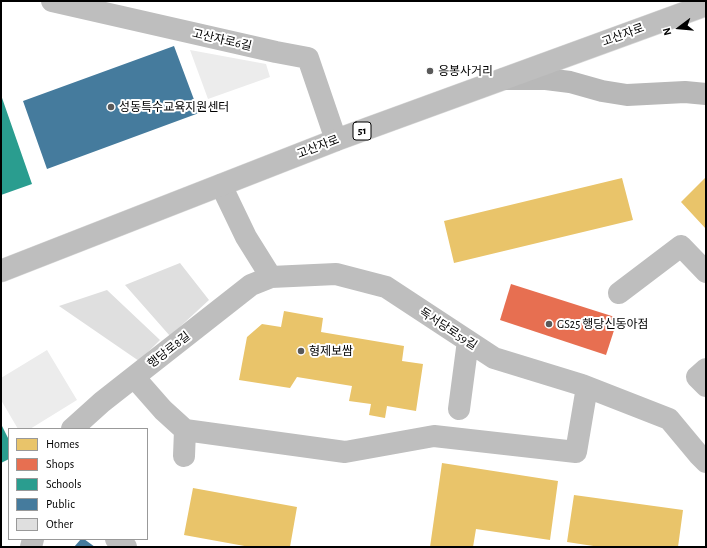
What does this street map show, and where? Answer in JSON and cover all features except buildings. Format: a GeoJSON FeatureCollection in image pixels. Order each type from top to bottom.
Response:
{"type":"FeatureCollection","features":[{"type":"Feature","properties":{"kind":"main road"},"geometry":{"type":"LineString","coordinates":[[503,79],[546,79],[570,82],[602,91],[627,95],[685,92],[706,94]]}},
{"type":"Feature","properties":{"kind":"street","name":"고산자로6길"},"geometry":{"type":"LineString","coordinates":[[52,1],[308,58],[336,140]]}},
{"type":"Feature","properties":{"kind":"street","name":"고산자로"},"geometry":{"type":"LineString","coordinates":[[1,271],[336,140],[706,5]]}},
{"type":"Feature","properties":{"kind":"street"},"geometry":{"type":"LineString","coordinates":[[221,185],[246,237],[271,277]]}},
{"type":"Feature","properties":{"kind":"street"},"geometry":{"type":"LineString","coordinates":[[619,293],[681,246],[706,272]]}},
{"type":"Feature","properties":{"kind":"street","name":"독서당로59길"},"geometry":{"type":"LineString","coordinates":[[271,277],[336,274],[386,288],[494,358],[587,387],[669,419],[706,462]]}},
{"type":"Feature","properties":{"kind":"street","name":"행당로8길"},"geometry":{"type":"LineString","coordinates":[[73,428],[102,402],[251,285],[271,277]]}},
{"type":"Feature","properties":{"kind":"street"},"geometry":{"type":"LineString","coordinates":[[459,409],[468,342]]}},
{"type":"Feature","properties":{"kind":"street"},"geometry":{"type":"LineString","coordinates":[[706,369],[697,377],[706,386]]}},
{"type":"Feature","properties":{"kind":"street"},"geometry":{"type":"LineString","coordinates":[[134,377],[163,410],[185,430],[344,452],[434,436],[574,461],[587,387]]}},
{"type":"Feature","properties":{"kind":"street"},"geometry":{"type":"LineString","coordinates":[[184,456],[185,430]]}},
{"type":"Feature","properties":{"kind":"street"},"geometry":{"type":"LineString","coordinates":[[117,540],[126,547]]}},
{"type":"Feature","properties":{"kind":"shaded area"},"geometry":{"type":"Polygon","coordinates":[[[190,50],[266,64],[270,77],[208,99],[190,50]]]}},
{"type":"Feature","properties":{"kind":"shaded area"},"geometry":{"type":"Polygon","coordinates":[[[47,350],[77,400],[32,428],[17,428],[1,400],[1,378],[47,350]]]}},
{"type":"Feature","properties":{"kind":"place","name":"응봉사거리"},"geometry":{"type":"Point","coordinates":[430,71]}},
{"type":"Feature","properties":{"kind":"place","name":"성동특수교육지원센터"},"geometry":{"type":"Point","coordinates":[111,107]}},
{"type":"Feature","properties":{"kind":"place","name":"GS25 행당신동아점"},"geometry":{"type":"Point","coordinates":[549,324]}},
{"type":"Feature","properties":{"kind":"place","name":"형제보쌈"},"geometry":{"type":"Point","coordinates":[301,351]}}]}
